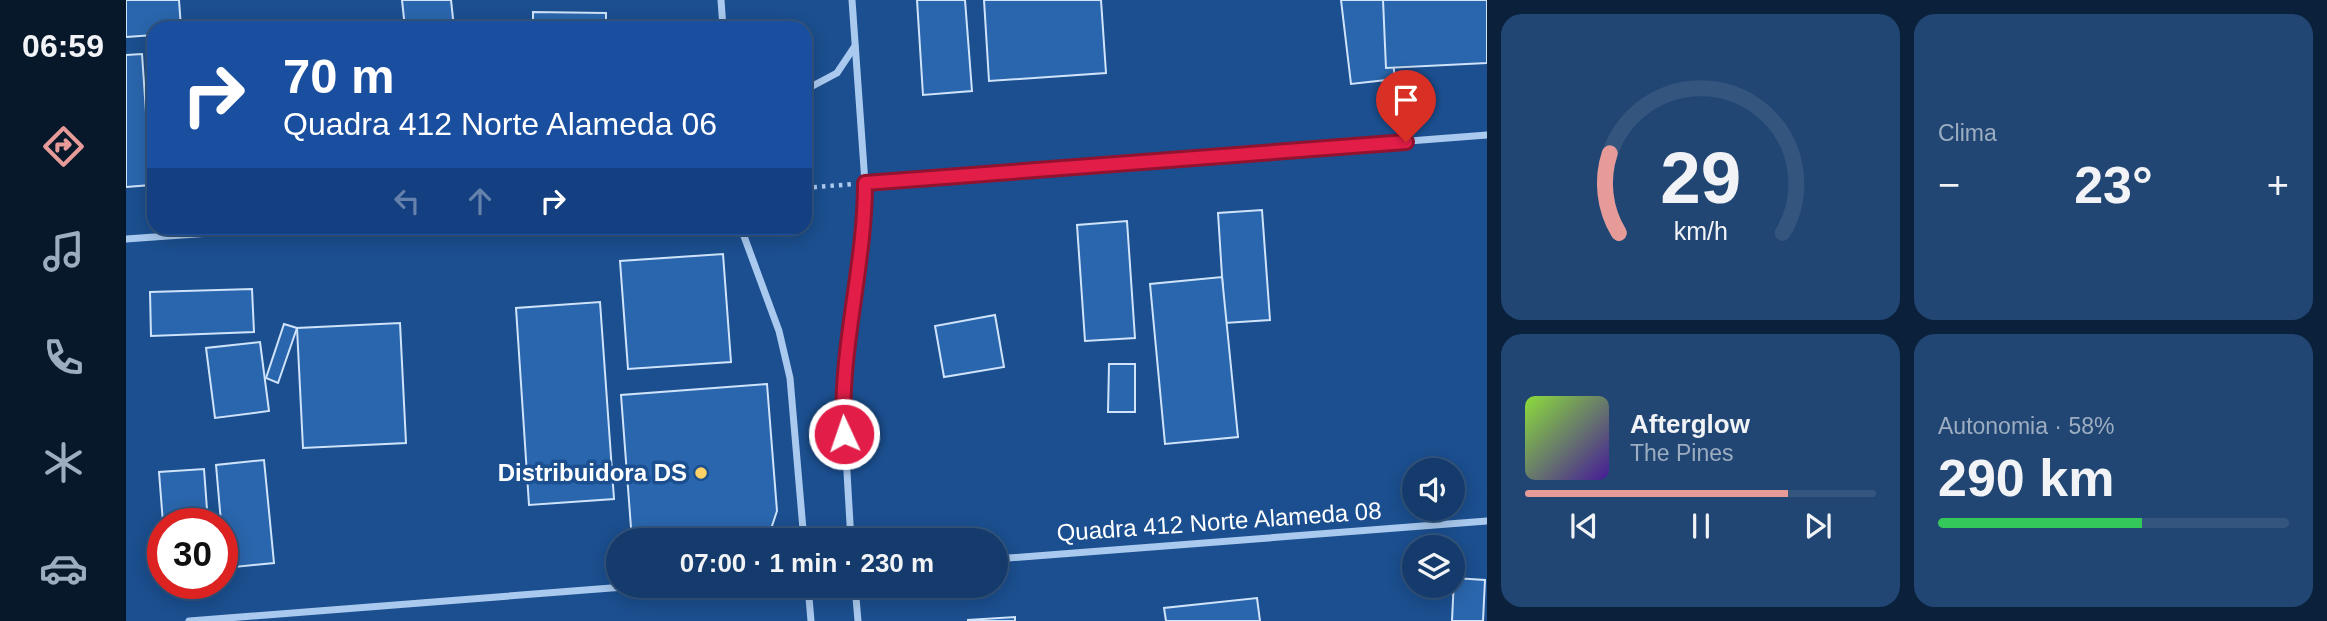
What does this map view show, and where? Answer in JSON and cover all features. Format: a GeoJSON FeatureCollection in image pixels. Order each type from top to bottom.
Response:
{"type":"FeatureCollection","features":[{"type":"Feature","properties":{"kind":"street"},"geometry":{"type":"LineString","coordinates":[[721,0],[722,21]]}},
{"type":"Feature","properties":{"kind":"street"},"geometry":{"type":"LineString","coordinates":[[850,528],[842,386],[860,256],[865,183],[852,0]]}},
{"type":"Feature","properties":{"kind":"street"},"geometry":{"type":"LineString","coordinates":[[812,86],[837,73],[855,44]]}},
{"type":"Feature","properties":{"kind":"street"},"geometry":{"type":"LineString","coordinates":[[865,183],[1487,135]]}},
{"type":"Feature","properties":{"kind":"street"},"geometry":{"type":"LineString","coordinates":[[126,239],[182,235]]}},
{"type":"Feature","properties":{"kind":"street"},"geometry":{"type":"LineString","coordinates":[[744,235],[779,331],[790,378],[803,528]]}},
{"type":"Feature","properties":{"kind":"street","name":"Quadra 412 Norte Alameda 08"},"geometry":{"type":"LineString","coordinates":[[1008,558],[1487,521]]}},
{"type":"Feature","properties":{"kind":"street"},"geometry":{"type":"LineString","coordinates":[[190,621],[606,588]]}},
{"type":"Feature","properties":{"kind":"street"},"geometry":{"type":"LineString","coordinates":[[809,598],[811,621]]}},
{"type":"Feature","properties":{"kind":"street"},"geometry":{"type":"LineString","coordinates":[[856,598],[858,621]]}},
{"type":"Feature","properties":{"kind":"path"},"geometry":{"type":"LineString","coordinates":[[812,187],[865,183]]}},
{"type":"Feature","properties":{"kind":"building"},"geometry":{"type":"Polygon","coordinates":[[[126,0],[179,0],[180,21],[147,21],[147,36],[126,37],[126,0]]]}},
{"type":"Feature","properties":{"kind":"building"},"geometry":{"type":"Polygon","coordinates":[[[402,0],[451,0],[453,21],[404,21],[402,0]]]}},
{"type":"Feature","properties":{"kind":"building"},"geometry":{"type":"Polygon","coordinates":[[[917,0],[965,0],[972,91],[923,95],[917,0]]]}},
{"type":"Feature","properties":{"kind":"building"},"geometry":{"type":"Polygon","coordinates":[[[984,0],[1101,0],[1106,73],[989,81],[984,0]]]}},
{"type":"Feature","properties":{"kind":"building"},"geometry":{"type":"Polygon","coordinates":[[[1341,0],[1386,0],[1395,79],[1351,84],[1341,0]]]}},
{"type":"Feature","properties":{"kind":"building"},"geometry":{"type":"Polygon","coordinates":[[[1383,0],[1487,0],[1487,63],[1386,68],[1383,0]]]}},
{"type":"Feature","properties":{"kind":"building"},"geometry":{"type":"Polygon","coordinates":[[[533,12],[606,13],[606,21],[533,21],[533,12]]]}},
{"type":"Feature","properties":{"kind":"building"},"geometry":{"type":"Polygon","coordinates":[[[142,54],[147,127],[147,185],[126,187],[126,55],[142,54]]]}},
{"type":"Feature","properties":{"kind":"building"},"geometry":{"type":"Polygon","coordinates":[[[1262,210],[1270,320],[1225,323],[1218,213],[1262,210]]]}},
{"type":"Feature","properties":{"kind":"building"},"geometry":{"type":"Polygon","coordinates":[[[1127,221],[1135,338],[1085,341],[1077,225],[1127,221]]]}},
{"type":"Feature","properties":{"kind":"building"},"geometry":{"type":"Polygon","coordinates":[[[723,254],[731,362],[628,369],[620,261],[723,254]]]}},
{"type":"Feature","properties":{"kind":"building"},"geometry":{"type":"Polygon","coordinates":[[[1222,277],[1238,437],[1165,444],[1150,284],[1222,277]]]}},
{"type":"Feature","properties":{"kind":"building"},"geometry":{"type":"Polygon","coordinates":[[[252,289],[254,332],[151,336],[150,292],[252,289]]]}},
{"type":"Feature","properties":{"kind":"building"},"geometry":{"type":"Polygon","coordinates":[[[600,302],[614,499],[529,505],[516,308],[600,302]]]}},
{"type":"Feature","properties":{"kind":"building"},"geometry":{"type":"Polygon","coordinates":[[[995,315],[1004,367],[944,377],[935,326],[995,315]]]}},
{"type":"Feature","properties":{"kind":"building"},"geometry":{"type":"Polygon","coordinates":[[[400,323],[406,443],[303,448],[297,328],[400,323]]]}},
{"type":"Feature","properties":{"kind":"building"},"geometry":{"type":"Polygon","coordinates":[[[284,324],[297,328],[278,383],[266,378],[284,324]]]}},
{"type":"Feature","properties":{"kind":"building"},"geometry":{"type":"Polygon","coordinates":[[[260,342],[269,411],[215,418],[206,348],[260,342]]]}},
{"type":"Feature","properties":{"kind":"building"},"geometry":{"type":"Polygon","coordinates":[[[1109,364],[1135,364],[1135,412],[1108,412],[1109,364]]]}},
{"type":"Feature","properties":{"kind":"building","name":"Distribuidora DS"},"geometry":{"type":"Polygon","coordinates":[[[767,384],[777,511],[771,528],[631,528],[621,395],[767,384]]]}},
{"type":"Feature","properties":{"kind":"building"},"geometry":{"type":"Polygon","coordinates":[[[264,460],[274,563],[238,567],[238,508],[220,508],[216,465],[264,460]]]}},
{"type":"Feature","properties":{"kind":"building"},"geometry":{"type":"Polygon","coordinates":[[[204,469],[207,508],[162,508],[159,472],[204,469]]]}},
{"type":"Feature","properties":{"kind":"building"},"geometry":{"type":"Polygon","coordinates":[[[1465,579],[1485,580],[1483,621],[1452,621],[1453,598],[1465,598],[1465,579]]]}},
{"type":"Feature","properties":{"kind":"building"},"geometry":{"type":"Polygon","coordinates":[[[1257,598],[1260,621],[1166,621],[1164,608],[1257,598]]]}},
{"type":"Feature","properties":{"kind":"building"},"geometry":{"type":"Polygon","coordinates":[[[1015,617],[1015,621],[968,621],[968,620],[1015,617]]]}},
{"type":"Feature","properties":{"kind":"place","name":"Distribuidora DS"},"geometry":{"type":"Point","coordinates":[701,473]}},
{"type":"Feature","properties":{"kind":"route"},"geometry":{"type":"LineString","coordinates":[[844,434],[842,386],[860,256],[865,183],[1406,142]]}}]}
